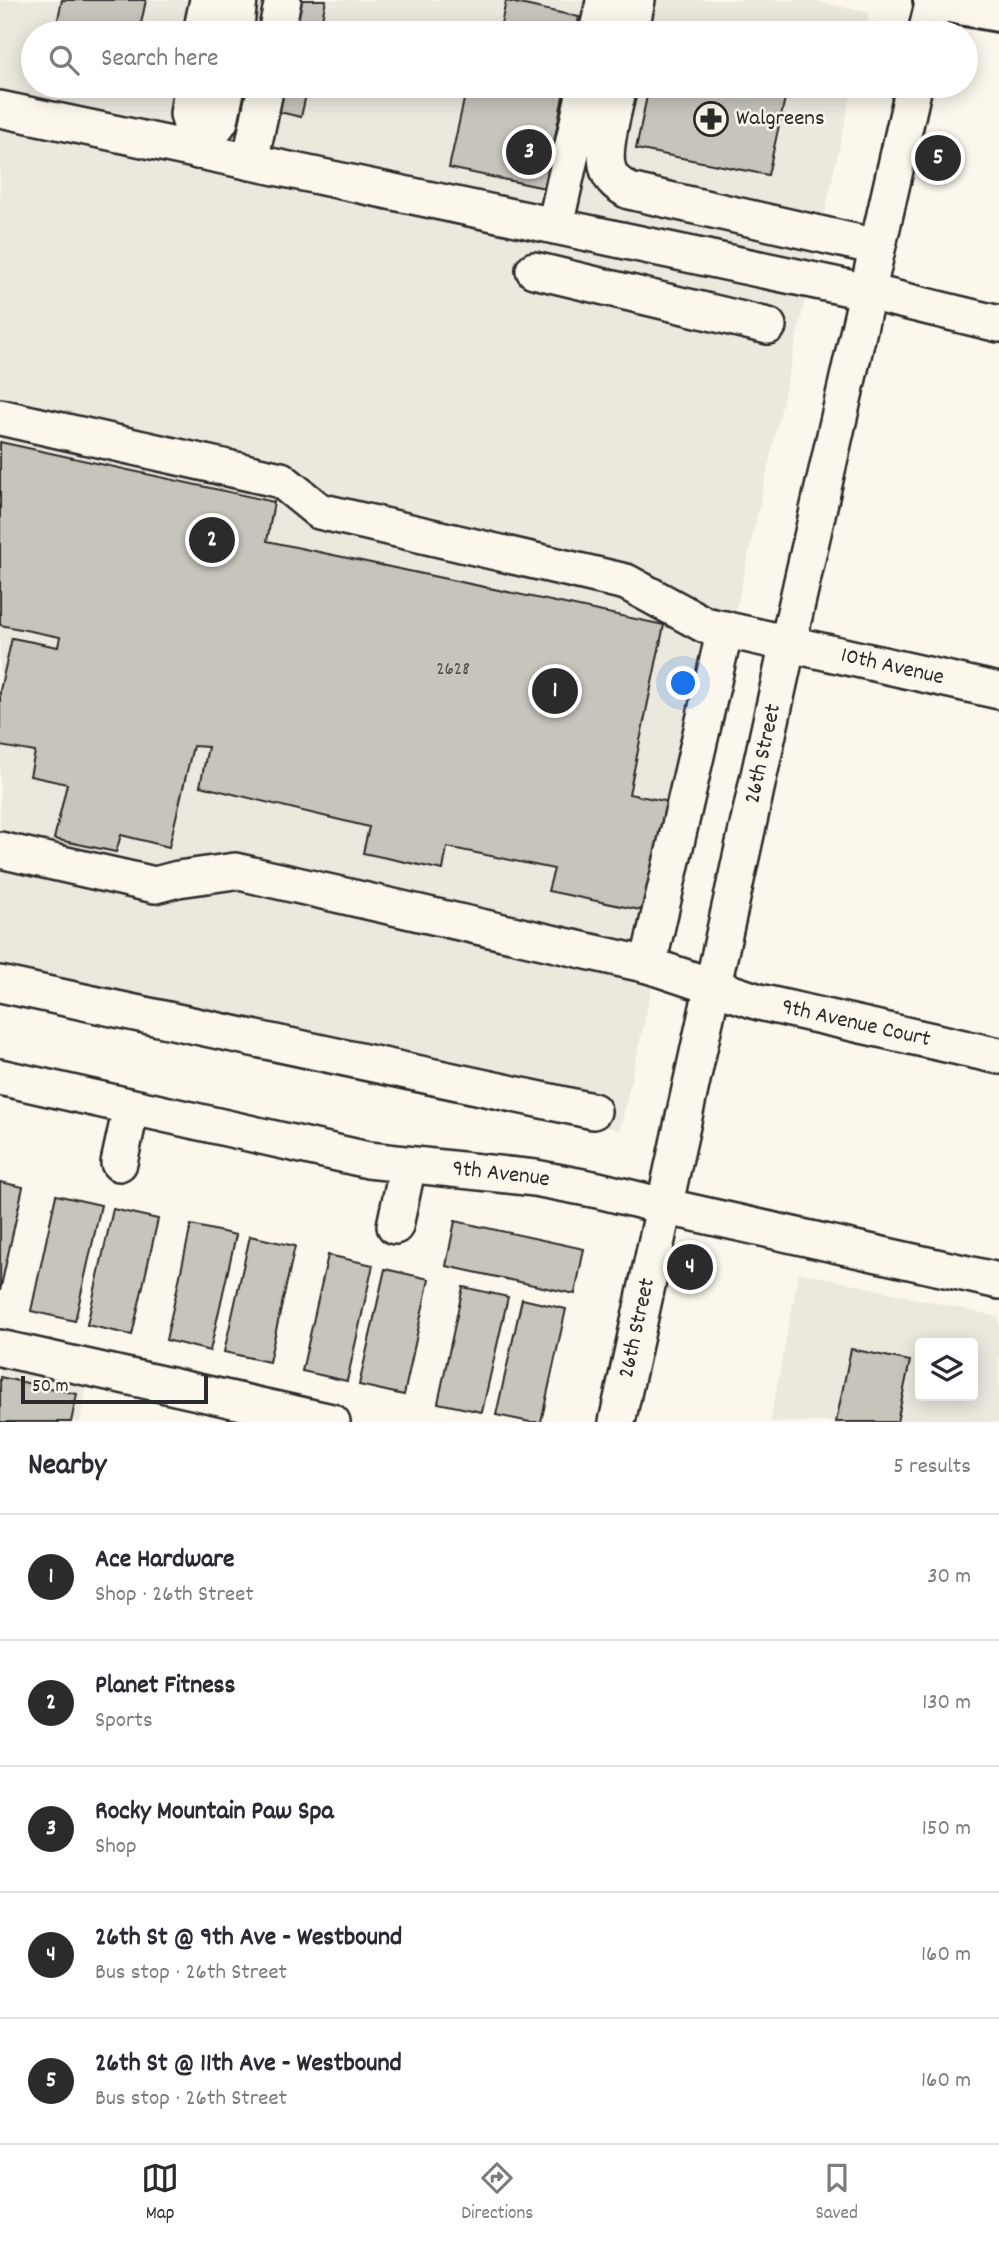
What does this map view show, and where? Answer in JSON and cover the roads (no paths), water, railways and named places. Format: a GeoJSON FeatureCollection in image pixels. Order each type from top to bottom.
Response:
{"type":"FeatureCollection","features":[{"type":"Feature","properties":{"kind":"main road"},"geometry":{"type":"LineString","coordinates":[[933,0],[999,12]]}},
{"type":"Feature","properties":{"kind":"street"},"geometry":{"type":"LineString","coordinates":[[204,21],[208,0]]}},
{"type":"Feature","properties":{"kind":"street"},"geometry":{"type":"LineString","coordinates":[[279,21],[283,0]]}},
{"type":"Feature","properties":{"kind":"street"},"geometry":{"type":"LineString","coordinates":[[929,21],[933,0]]}},
{"type":"Feature","properties":{"kind":"street"},"geometry":{"type":"LineString","coordinates":[[190,98],[188,114],[198,152]]}},
{"type":"Feature","properties":{"kind":"street"},"geometry":{"type":"LineString","coordinates":[[198,152],[220,121],[225,98]]}},
{"type":"Feature","properties":{"kind":"street"},"geometry":{"type":"LineString","coordinates":[[250,162],[263,98]]}},
{"type":"Feature","properties":{"kind":"street"},"geometry":{"type":"LineString","coordinates":[[555,226],[583,98]]}},
{"type":"Feature","properties":{"kind":"street"},"geometry":{"type":"LineString","coordinates":[[617,98],[606,153],[608,172],[617,183],[629,191],[877,247]]}},
{"type":"Feature","properties":{"kind":"street","name":"26th Street"},"geometry":{"type":"LineString","coordinates":[[617,1422],[911,98]]}},
{"type":"Feature","properties":{"kind":"street"},"geometry":{"type":"LineString","coordinates":[[0,109],[868,292],[999,324]]}},
{"type":"Feature","properties":{"kind":"street"},"geometry":{"type":"LineString","coordinates":[[534,270],[768,327]]}},
{"type":"Feature","properties":{"kind":"street","name":"10th Avenue"},"geometry":{"type":"LineString","coordinates":[[0,417],[281,480],[319,511],[626,582],[705,625],[999,691]]}},
{"type":"Feature","properties":{"kind":"street"},"geometry":{"type":"LineString","coordinates":[[649,965],[725,629]]}},
{"type":"Feature","properties":{"kind":"street","name":"9th Avenue Court"},"geometry":{"type":"LineString","coordinates":[[0,850],[155,885],[235,871],[649,965],[759,1002],[999,1056]]}},
{"type":"Feature","properties":{"kind":"street"},"geometry":{"type":"LineString","coordinates":[[0,984],[593,1111]]}},
{"type":"Feature","properties":{"kind":"street","name":"9th Avenue"},"geometry":{"type":"LineString","coordinates":[[0,1077],[368,1160],[535,1178],[598,1190],[999,1281]]}},
{"type":"Feature","properties":{"kind":"street"},"geometry":{"type":"LineString","coordinates":[[119,1163],[131,1108]]}},
{"type":"Feature","properties":{"kind":"street"},"geometry":{"type":"LineString","coordinates":[[395,1226],[408,1165]]}},
{"type":"Feature","properties":{"kind":"street"},"geometry":{"type":"LineString","coordinates":[[0,1348],[332,1422]]}},
{"type":"Feature","properties":{"kind":"place","name":"Walgreens"},"geometry":{"type":"Point","coordinates":[711,119]}},
{"type":"Feature","properties":{"kind":"place","name":"Rocky Mountain Paw Spa"},"geometry":{"type":"Point","coordinates":[529,152]}},
{"type":"Feature","properties":{"kind":"place","name":"26th St @ 11th Ave - Westbound"},"geometry":{"type":"Point","coordinates":[938,158]}},
{"type":"Feature","properties":{"kind":"place","name":"Planet Fitness"},"geometry":{"type":"Point","coordinates":[212,540]}},
{"type":"Feature","properties":{"kind":"place","name":"Ace Hardware"},"geometry":{"type":"Point","coordinates":[555,691]}},
{"type":"Feature","properties":{"kind":"place","name":"26th St @ 9th Ave - Westbound"},"geometry":{"type":"Point","coordinates":[690,1267]}}]}
